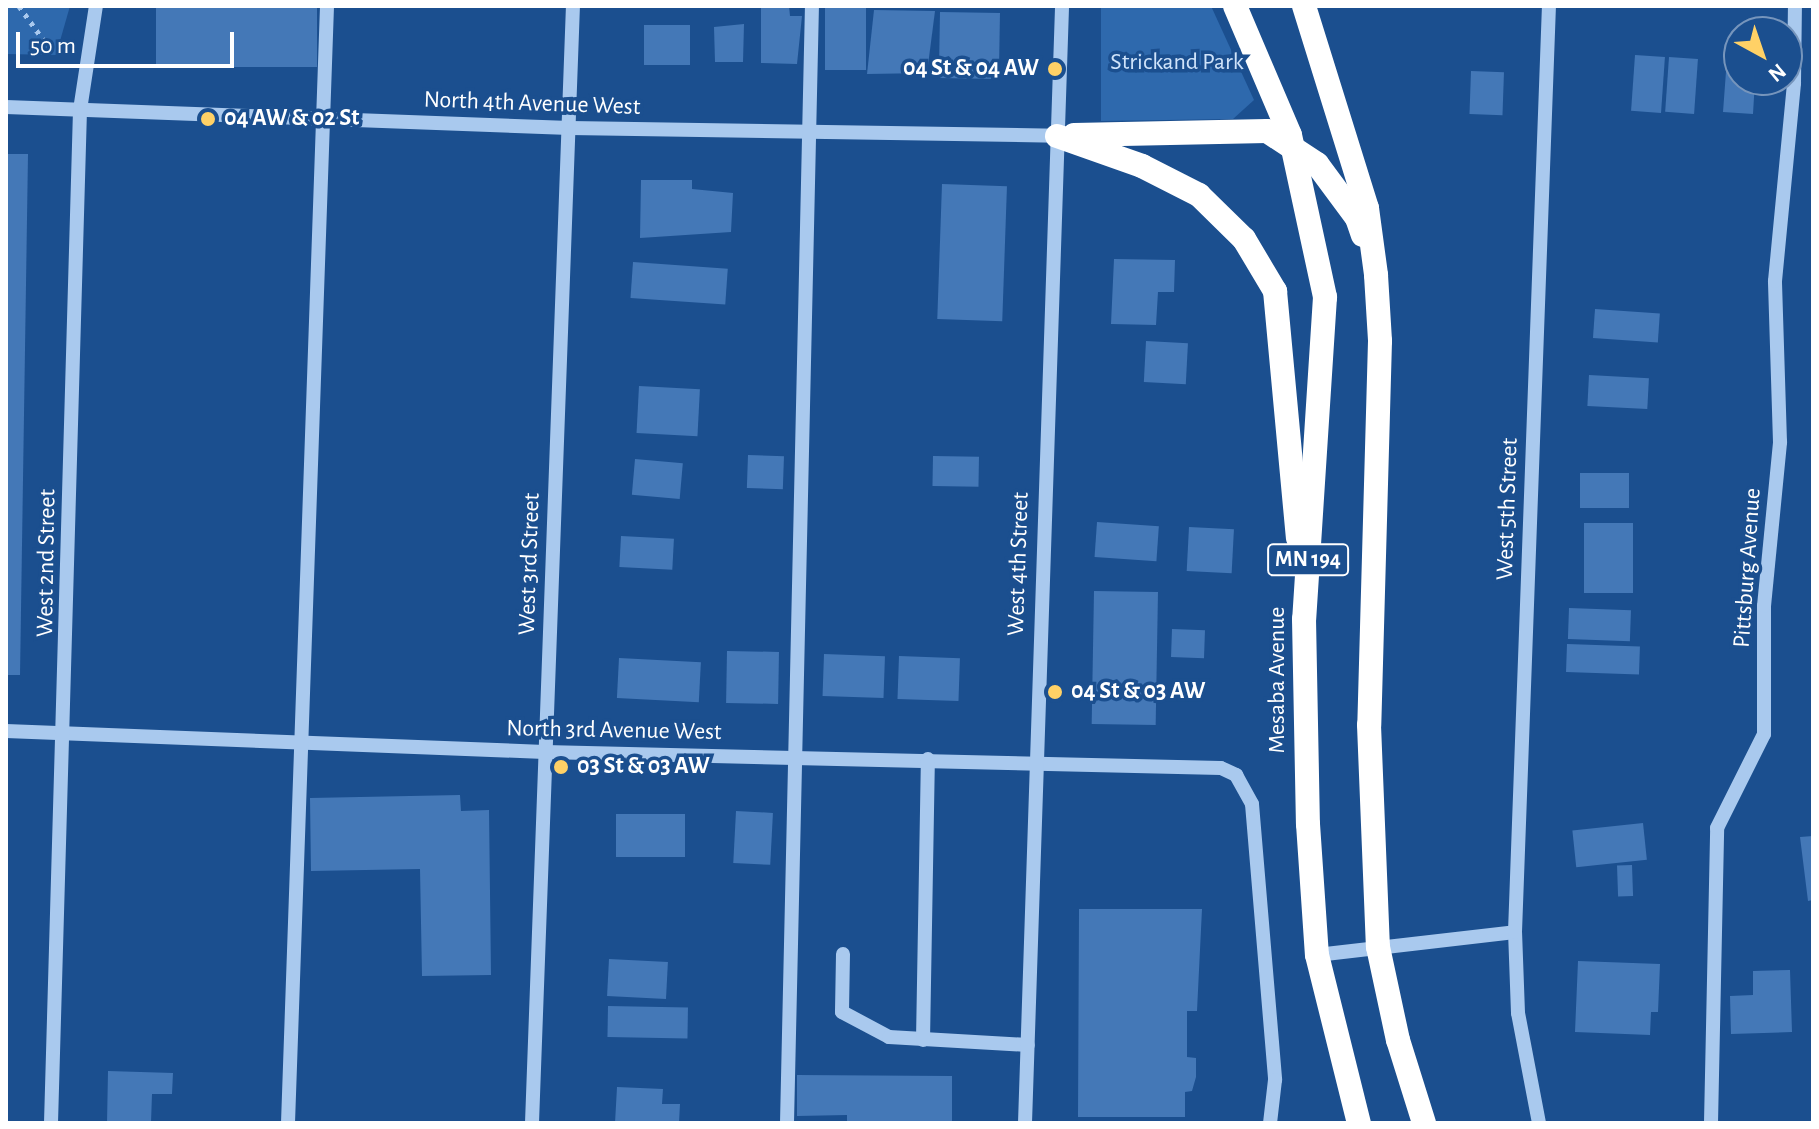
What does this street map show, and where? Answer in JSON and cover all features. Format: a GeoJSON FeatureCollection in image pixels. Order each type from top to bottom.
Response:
{"type":"FeatureCollection","features":[{"type":"Feature","properties":{"kind":"highway","name":"Mesaba Avenue"},"geometry":{"type":"LineString","coordinates":[[1235,6],[1292,145],[1325,297],[1304,619],[1308,824],[1317,955],[1359,1123]]}},
{"type":"Feature","properties":{"kind":"highway","name":"MN 194"},"geometry":{"type":"LineString","coordinates":[[1304,6],[1367,208],[1376,275],[1380,341],[1369,725],[1378,947],[1398,1040],[1424,1123]]}},
{"type":"Feature","properties":{"kind":"highway"},"geometry":{"type":"LineString","coordinates":[[1057,136],[1267,131],[1317,164],[1357,218],[1376,275]]}},
{"type":"Feature","properties":{"kind":"highway"},"geometry":{"type":"LineString","coordinates":[[1057,136],[1142,166],[1199,195],[1244,239],[1275,291],[1304,619]]}},
{"type":"Feature","properties":{"kind":"street","name":"West 2nd Street"},"geometry":{"type":"LineString","coordinates":[[51,1123],[65,734],[80,110],[96,6]]}},
{"type":"Feature","properties":{"kind":"street"},"geometry":{"type":"LineString","coordinates":[[288,1123],[327,6]]}},
{"type":"Feature","properties":{"kind":"street","name":"West 3rd Street"},"geometry":{"type":"LineString","coordinates":[[532,1123],[573,6]]}},
{"type":"Feature","properties":{"kind":"street"},"geometry":{"type":"LineString","coordinates":[[787,1123],[812,6]]}},
{"type":"Feature","properties":{"kind":"street","name":"West 4th Street"},"geometry":{"type":"LineString","coordinates":[[1025,1123],[1034,761],[1062,6]]}},
{"type":"Feature","properties":{"kind":"street","name":"West 5th Street"},"geometry":{"type":"LineString","coordinates":[[1539,1123],[1518,1013],[1515,932],[1549,6]]}},
{"type":"Feature","properties":{"kind":"street","name":"Pittsburg Avenue"},"geometry":{"type":"LineString","coordinates":[[1711,1123],[1717,828],[1764,734],[1764,606],[1780,442],[1775,281],[1794,83],[1795,6]]}},
{"type":"Feature","properties":{"kind":"street","name":"North 4th Avenue West"},"geometry":{"type":"LineString","coordinates":[[6,107],[570,128],[1057,136]]}},
{"type":"Feature","properties":{"kind":"street","name":"North 3rd Avenue West"},"geometry":{"type":"LineString","coordinates":[[6,731],[545,752],[1034,761],[1221,768],[1236,775],[1252,804],[1275,1080],[1270,1123]]}},
{"type":"Feature","properties":{"kind":"street"},"geometry":{"type":"LineString","coordinates":[[923,1040],[928,759]]}},
{"type":"Feature","properties":{"kind":"street"},"geometry":{"type":"LineString","coordinates":[[1317,955],[1515,932]]}},
{"type":"Feature","properties":{"kind":"street"},"geometry":{"type":"LineString","coordinates":[[843,954],[842,1012],[889,1037],[1028,1045]]}},
{"type":"Feature","properties":{"kind":"path"},"geometry":{"type":"LineString","coordinates":[[19,6],[45,42]]}},
{"type":"Feature","properties":{"kind":"green space"},"geometry":{"type":"Polygon","coordinates":[[[6,6],[70,6],[56,55],[6,54],[6,6]]]}},
{"type":"Feature","properties":{"kind":"green space","name":"Strickand Park"},"geometry":{"type":"Polygon","coordinates":[[[1101,6],[1211,6],[1254,100],[1233,119],[1101,121],[1101,6]]]}},
{"type":"Feature","properties":{"kind":"building"},"geometry":{"type":"Polygon","coordinates":[[[156,6],[317,6],[317,67],[156,67],[156,6]]]}},
{"type":"Feature","properties":{"kind":"building"},"geometry":{"type":"Polygon","coordinates":[[[761,6],[789,6],[790,16],[802,16],[797,64],[761,63],[761,6]]]}},
{"type":"Feature","properties":{"kind":"building"},"geometry":{"type":"Polygon","coordinates":[[[825,6],[866,6],[866,70],[825,70],[825,6]]]}},
{"type":"Feature","properties":{"kind":"building"},"geometry":{"type":"Polygon","coordinates":[[[874,10],[935,11],[927,73],[867,74],[874,10]]]}},
{"type":"Feature","properties":{"kind":"building"},"geometry":{"type":"Polygon","coordinates":[[[940,12],[1000,13],[999,79],[939,78],[940,12]]]}},
{"type":"Feature","properties":{"kind":"building"},"geometry":{"type":"Polygon","coordinates":[[[744,24],[743,62],[715,62],[714,27],[744,24]]]}},
{"type":"Feature","properties":{"kind":"building"},"geometry":{"type":"Polygon","coordinates":[[[644,25],[690,25],[690,65],[644,65],[644,25]]]}},
{"type":"Feature","properties":{"kind":"building"},"geometry":{"type":"Polygon","coordinates":[[[1635,55],[1665,57],[1661,113],[1631,111],[1635,55]]]}},
{"type":"Feature","properties":{"kind":"building"},"geometry":{"type":"Polygon","coordinates":[[[1669,57],[1698,59],[1694,114],[1665,112],[1669,57]]]}},
{"type":"Feature","properties":{"kind":"building"},"geometry":{"type":"Polygon","coordinates":[[[1471,71],[1504,72],[1502,115],[1469,114],[1471,71]]]}},
{"type":"Feature","properties":{"kind":"building"},"geometry":{"type":"Polygon","coordinates":[[[1724,96],[1754,96],[1753,114],[1723,112],[1724,96]]]}},
{"type":"Feature","properties":{"kind":"building"},"geometry":{"type":"Polygon","coordinates":[[[6,154],[28,154],[20,675],[6,675],[6,154]]]}},
{"type":"Feature","properties":{"kind":"building"},"geometry":{"type":"Polygon","coordinates":[[[641,180],[692,180],[692,189],[733,193],[731,232],[640,238],[641,180]]]}},
{"type":"Feature","properties":{"kind":"building"},"geometry":{"type":"Polygon","coordinates":[[[942,184],[1007,186],[1002,321],[937,319],[942,184]]]}},
{"type":"Feature","properties":{"kind":"building"},"geometry":{"type":"Polygon","coordinates":[[[1114,259],[1175,260],[1174,292],[1158,292],[1156,325],[1111,324],[1114,259]]]}},
{"type":"Feature","properties":{"kind":"building"},"geometry":{"type":"Polygon","coordinates":[[[633,262],[728,269],[725,305],[630,298],[633,262]]]}},
{"type":"Feature","properties":{"kind":"building"},"geometry":{"type":"Polygon","coordinates":[[[1595,309],[1660,314],[1658,342],[1593,338],[1595,309]]]}},
{"type":"Feature","properties":{"kind":"building"},"geometry":{"type":"Polygon","coordinates":[[[1146,341],[1188,343],[1186,384],[1144,382],[1146,341]]]}},
{"type":"Feature","properties":{"kind":"building"},"geometry":{"type":"Polygon","coordinates":[[[1589,375],[1649,378],[1647,409],[1587,406],[1589,375]]]}},
{"type":"Feature","properties":{"kind":"building"},"geometry":{"type":"Polygon","coordinates":[[[639,386],[700,389],[697,436],[637,433],[639,386]]]}},
{"type":"Feature","properties":{"kind":"building"},"geometry":{"type":"Polygon","coordinates":[[[748,455],[784,456],[783,489],[747,488],[748,455]]]}},
{"type":"Feature","properties":{"kind":"building"},"geometry":{"type":"Polygon","coordinates":[[[933,456],[979,457],[978,487],[932,486],[933,456]]]}},
{"type":"Feature","properties":{"kind":"building"},"geometry":{"type":"Polygon","coordinates":[[[635,459],[683,463],[680,499],[632,495],[635,459]]]}},
{"type":"Feature","properties":{"kind":"building"},"geometry":{"type":"Polygon","coordinates":[[[1580,473],[1629,473],[1629,508],[1580,508],[1580,473]]]}},
{"type":"Feature","properties":{"kind":"building"},"geometry":{"type":"Polygon","coordinates":[[[1097,522],[1159,526],[1156,561],[1095,557],[1097,522]]]}},
{"type":"Feature","properties":{"kind":"building"},"geometry":{"type":"Polygon","coordinates":[[[1584,523],[1633,523],[1633,593],[1584,593],[1584,523]]]}},
{"type":"Feature","properties":{"kind":"building"},"geometry":{"type":"Polygon","coordinates":[[[1189,527],[1234,529],[1232,573],[1187,571],[1189,527]]]}},
{"type":"Feature","properties":{"kind":"building"},"geometry":{"type":"Polygon","coordinates":[[[621,536],[674,539],[672,570],[619,567],[621,536]]]}},
{"type":"Feature","properties":{"kind":"building"},"geometry":{"type":"Polygon","coordinates":[[[1094,591],[1158,592],[1156,725],[1092,724],[1094,591]]]}},
{"type":"Feature","properties":{"kind":"building"},"geometry":{"type":"Polygon","coordinates":[[[1569,608],[1631,610],[1630,641],[1568,639],[1569,608]]]}},
{"type":"Feature","properties":{"kind":"building"},"geometry":{"type":"Polygon","coordinates":[[[1172,629],[1205,630],[1204,658],[1171,657],[1172,629]]]}},
{"type":"Feature","properties":{"kind":"building"},"geometry":{"type":"Polygon","coordinates":[[[1567,644],[1640,647],[1639,675],[1566,672],[1567,644]]]}},
{"type":"Feature","properties":{"kind":"building"},"geometry":{"type":"Polygon","coordinates":[[[727,651],[779,652],[778,704],[726,703],[727,651]]]}},
{"type":"Feature","properties":{"kind":"building"},"geometry":{"type":"Polygon","coordinates":[[[824,654],[885,656],[883,698],[823,696],[824,654]]]}},
{"type":"Feature","properties":{"kind":"building"},"geometry":{"type":"Polygon","coordinates":[[[899,656],[960,658],[958,701],[897,699],[899,656]]]}},
{"type":"Feature","properties":{"kind":"building"},"geometry":{"type":"Polygon","coordinates":[[[619,658],[701,662],[699,702],[617,698],[619,658]]]}},
{"type":"Feature","properties":{"kind":"building"},"geometry":{"type":"Polygon","coordinates":[[[460,795],[461,811],[489,810],[491,975],[422,976],[420,869],[311,871],[310,798],[460,795]]]}},
{"type":"Feature","properties":{"kind":"building"},"geometry":{"type":"Polygon","coordinates":[[[736,811],[773,813],[770,865],[733,863],[736,811]]]}},
{"type":"Feature","properties":{"kind":"building"},"geometry":{"type":"Polygon","coordinates":[[[616,814],[685,814],[685,857],[616,857],[616,814]]]}},
{"type":"Feature","properties":{"kind":"building"},"geometry":{"type":"Polygon","coordinates":[[[1643,823],[1647,860],[1576,867],[1572,830],[1643,823]]]}},
{"type":"Feature","properties":{"kind":"building"},"geometry":{"type":"Polygon","coordinates":[[[1813,836],[1813,900],[1808,901],[1800,837],[1813,836]]]}},
{"type":"Feature","properties":{"kind":"building"},"geometry":{"type":"Polygon","coordinates":[[[1632,865],[1633,896],[1618,897],[1617,866],[1632,865]]]}},
{"type":"Feature","properties":{"kind":"building"},"geometry":{"type":"Polygon","coordinates":[[[1079,909],[1202,909],[1197,1011],[1187,1011],[1187,1057],[1196,1058],[1196,1077],[1192,1091],[1185,1092],[1185,1117],[1078,1117],[1079,909]]]}},
{"type":"Feature","properties":{"kind":"building"},"geometry":{"type":"Polygon","coordinates":[[[609,959],[668,962],[666,999],[607,996],[609,959]]]}},
{"type":"Feature","properties":{"kind":"building"},"geometry":{"type":"Polygon","coordinates":[[[1578,961],[1660,964],[1658,1012],[1651,1012],[1650,1035],[1575,1032],[1578,961]]]}},
{"type":"Feature","properties":{"kind":"building"},"geometry":{"type":"Polygon","coordinates":[[[1790,970],[1792,1032],[1731,1034],[1730,996],[1753,995],[1753,971],[1790,970]]]}},
{"type":"Feature","properties":{"kind":"building"},"geometry":{"type":"Polygon","coordinates":[[[608,1006],[688,1007],[687,1038],[607,1037],[608,1006]]]}},
{"type":"Feature","properties":{"kind":"building"},"geometry":{"type":"Polygon","coordinates":[[[108,1071],[173,1073],[172,1094],[152,1094],[151,1123],[107,1123],[108,1071]]]}},
{"type":"Feature","properties":{"kind":"building"},"geometry":{"type":"Polygon","coordinates":[[[797,1075],[952,1076],[952,1123],[847,1123],[847,1115],[797,1116],[797,1075]]]}},
{"type":"Feature","properties":{"kind":"building"},"geometry":{"type":"Polygon","coordinates":[[[617,1087],[663,1089],[662,1104],[680,1104],[679,1123],[615,1123],[617,1087]]]}},
{"type":"Feature","properties":{"kind":"place","name":"04 St & 04 AW"},"geometry":{"type":"Point","coordinates":[1055,69]}},
{"type":"Feature","properties":{"kind":"place","name":"04 AW & 02 St"},"geometry":{"type":"Point","coordinates":[208,119]}},
{"type":"Feature","properties":{"kind":"place","name":"04 St & 03 AW"},"geometry":{"type":"Point","coordinates":[1055,692]}},
{"type":"Feature","properties":{"kind":"place","name":"03 St & 03 AW"},"geometry":{"type":"Point","coordinates":[561,767]}}]}
